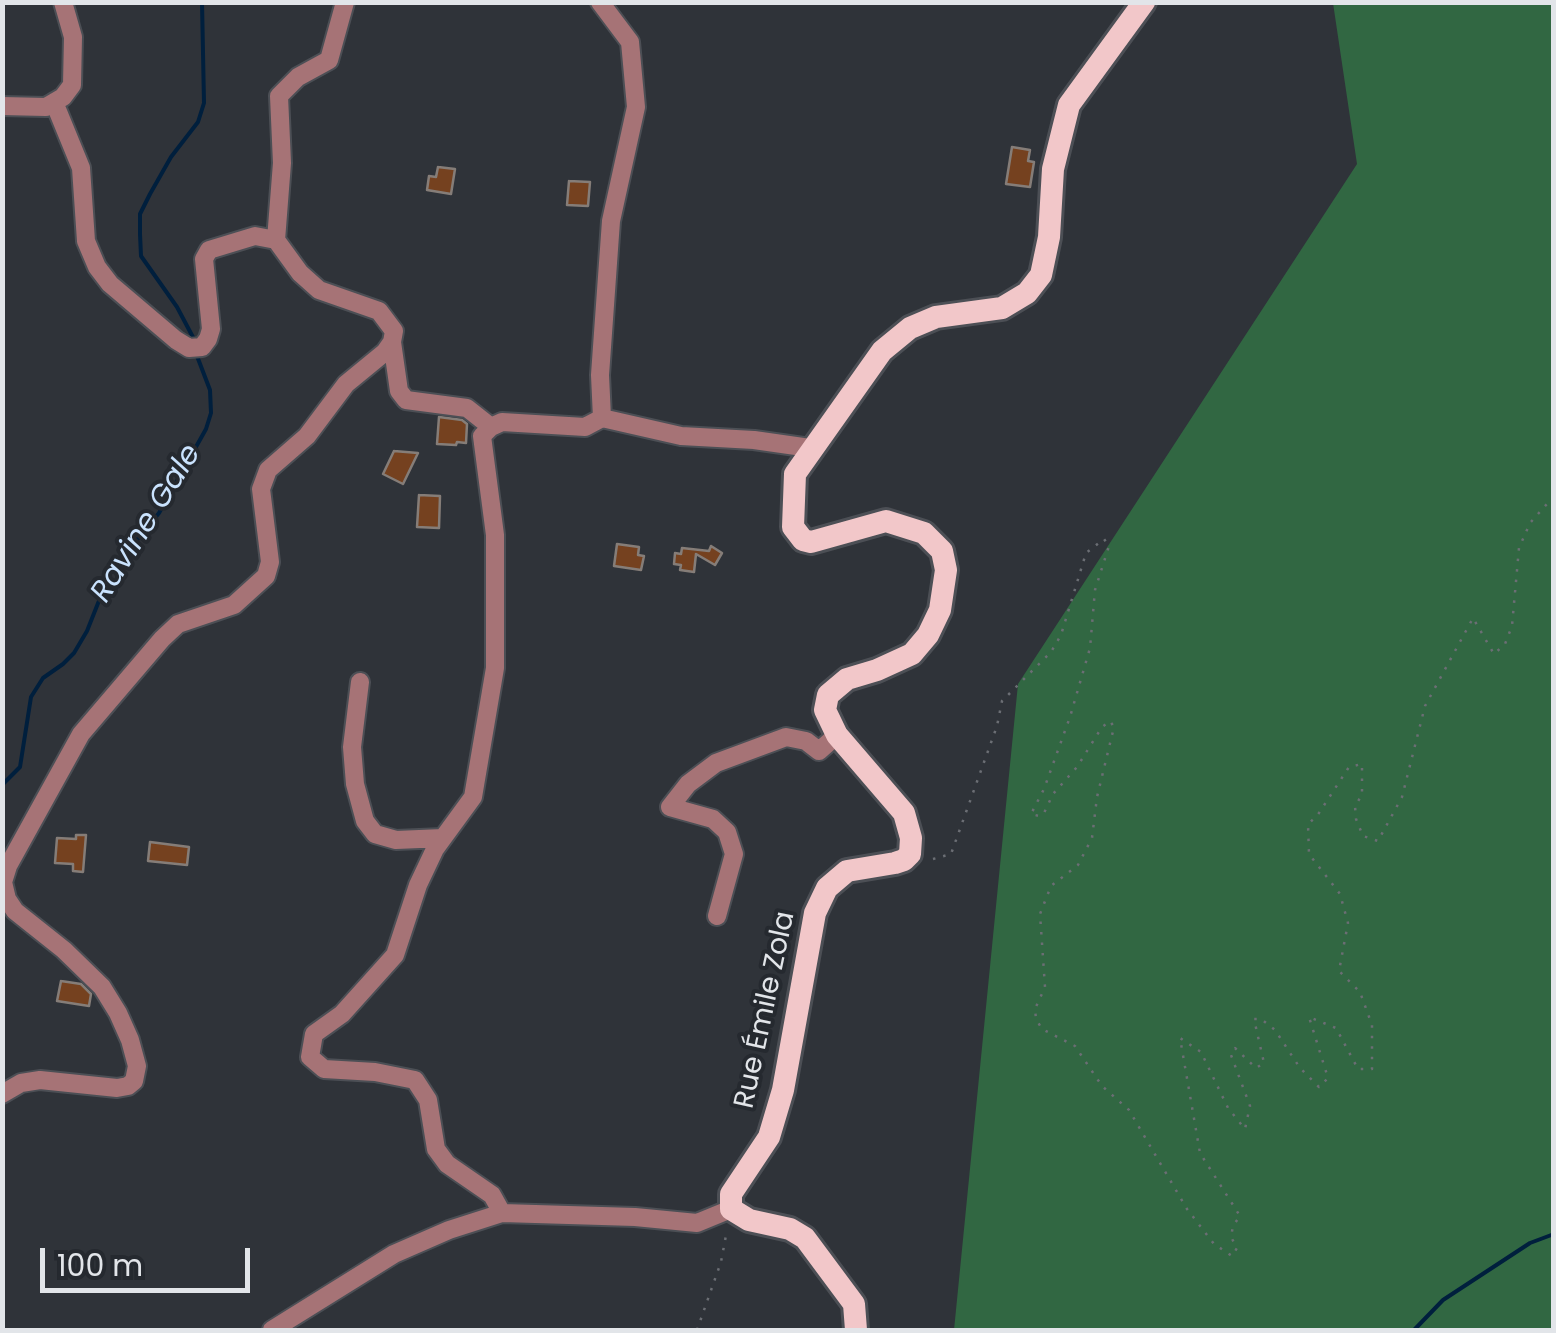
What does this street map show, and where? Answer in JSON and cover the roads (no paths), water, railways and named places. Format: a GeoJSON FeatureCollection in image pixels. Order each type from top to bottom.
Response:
{"type":"FeatureCollection","features":[{"type":"Feature","properties":{"kind":"main road"},"geometry":{"type":"LineString","coordinates":[[838,734],[825,710],[828,695],[847,679],[912,654],[940,610],[946,570],[942,551],[924,532],[886,521],[810,542],[797,536],[791,512],[795,474],[882,351],[910,328],[936,317],[1002,308],[1027,293],[1040,276],[1048,237],[1053,170],[1069,105],[1144,2]]}},
{"type":"Feature","properties":{"kind":"main road","name":"Rue Émile Zola"},"geometry":{"type":"LineString","coordinates":[[731,1209],[731,1194],[769,1137],[782,1090],[816,913],[827,888],[847,871],[895,864],[910,854],[911,838],[904,813],[838,734]]}},
{"type":"Feature","properties":{"kind":"main road"},"geometry":{"type":"LineString","coordinates":[[731,1209],[748,1220],[790,1229],[805,1238],[854,1304],[856,1330]]}},
{"type":"Feature","properties":{"kind":"street"},"geometry":{"type":"LineString","coordinates":[[2,106],[46,107],[72,85],[73,37],[62,2]]}},
{"type":"Feature","properties":{"kind":"street"},"geometry":{"type":"LineString","coordinates":[[346,2],[330,60],[298,77],[279,96],[282,162],[276,240],[300,273],[319,290],[380,311],[394,331],[399,390],[406,400],[467,408],[491,427]]}},
{"type":"Feature","properties":{"kind":"street"},"geometry":{"type":"LineString","coordinates":[[600,2],[630,42],[636,107],[612,222],[601,341],[602,418]]}},
{"type":"Feature","properties":{"kind":"street"},"geometry":{"type":"LineString","coordinates":[[54,102],[81,168],[86,241],[97,267],[110,284],[176,340],[189,348],[202,347],[208,339],[211,329],[204,259],[209,250],[255,236],[276,240]]}},
{"type":"Feature","properties":{"kind":"street"},"geometry":{"type":"LineString","coordinates":[[2,1094],[21,1083],[40,1080],[128,1086],[137,1074],[130,1040],[102,986],[15,911],[7,899],[5,866],[81,734],[162,639],[178,624],[234,606],[266,576],[270,562],[261,489],[268,470],[307,436],[346,384],[392,342]]}},
{"type":"Feature","properties":{"kind":"street"},"geometry":{"type":"LineString","coordinates":[[502,1213],[492,1195],[447,1164],[436,1149],[428,1100],[416,1080],[375,1072],[324,1069],[310,1057],[314,1034],[342,1014],[395,955],[418,884],[473,797],[495,668],[495,535],[482,436],[502,422],[584,427],[602,418],[681,436],[810,448]]}},
{"type":"Feature","properties":{"kind":"street"},"geometry":{"type":"LineString","coordinates":[[360,682],[352,747],[355,784],[365,821],[375,834],[396,840],[444,838]]}},
{"type":"Feature","properties":{"kind":"street"},"geometry":{"type":"LineString","coordinates":[[717,916],[734,854],[727,832],[713,819],[670,807],[688,784],[716,763],[786,737],[806,741],[818,751],[838,734]]}},
{"type":"Feature","properties":{"kind":"street"},"geometry":{"type":"LineString","coordinates":[[272,1330],[394,1254],[502,1213],[696,1223],[731,1209]]}},
{"type":"Feature","properties":{"kind":"waterway","name":"Ravine Gale"},"geometry":{"type":"LineString","coordinates":[[195,341],[177,307],[141,256],[140,214],[171,157],[198,122],[204,103],[202,2]]}},
{"type":"Feature","properties":{"kind":"waterway","name":"Ravine Gale"},"geometry":{"type":"LineString","coordinates":[[2,785],[20,767],[31,697],[43,678],[74,653],[110,573],[159,513],[206,429],[211,413],[210,390],[197,356]]}},
{"type":"Feature","properties":{"kind":"waterway"},"geometry":{"type":"LineString","coordinates":[[1414,1330],[1443,1300],[1530,1243],[1554,1234]]}}]}
